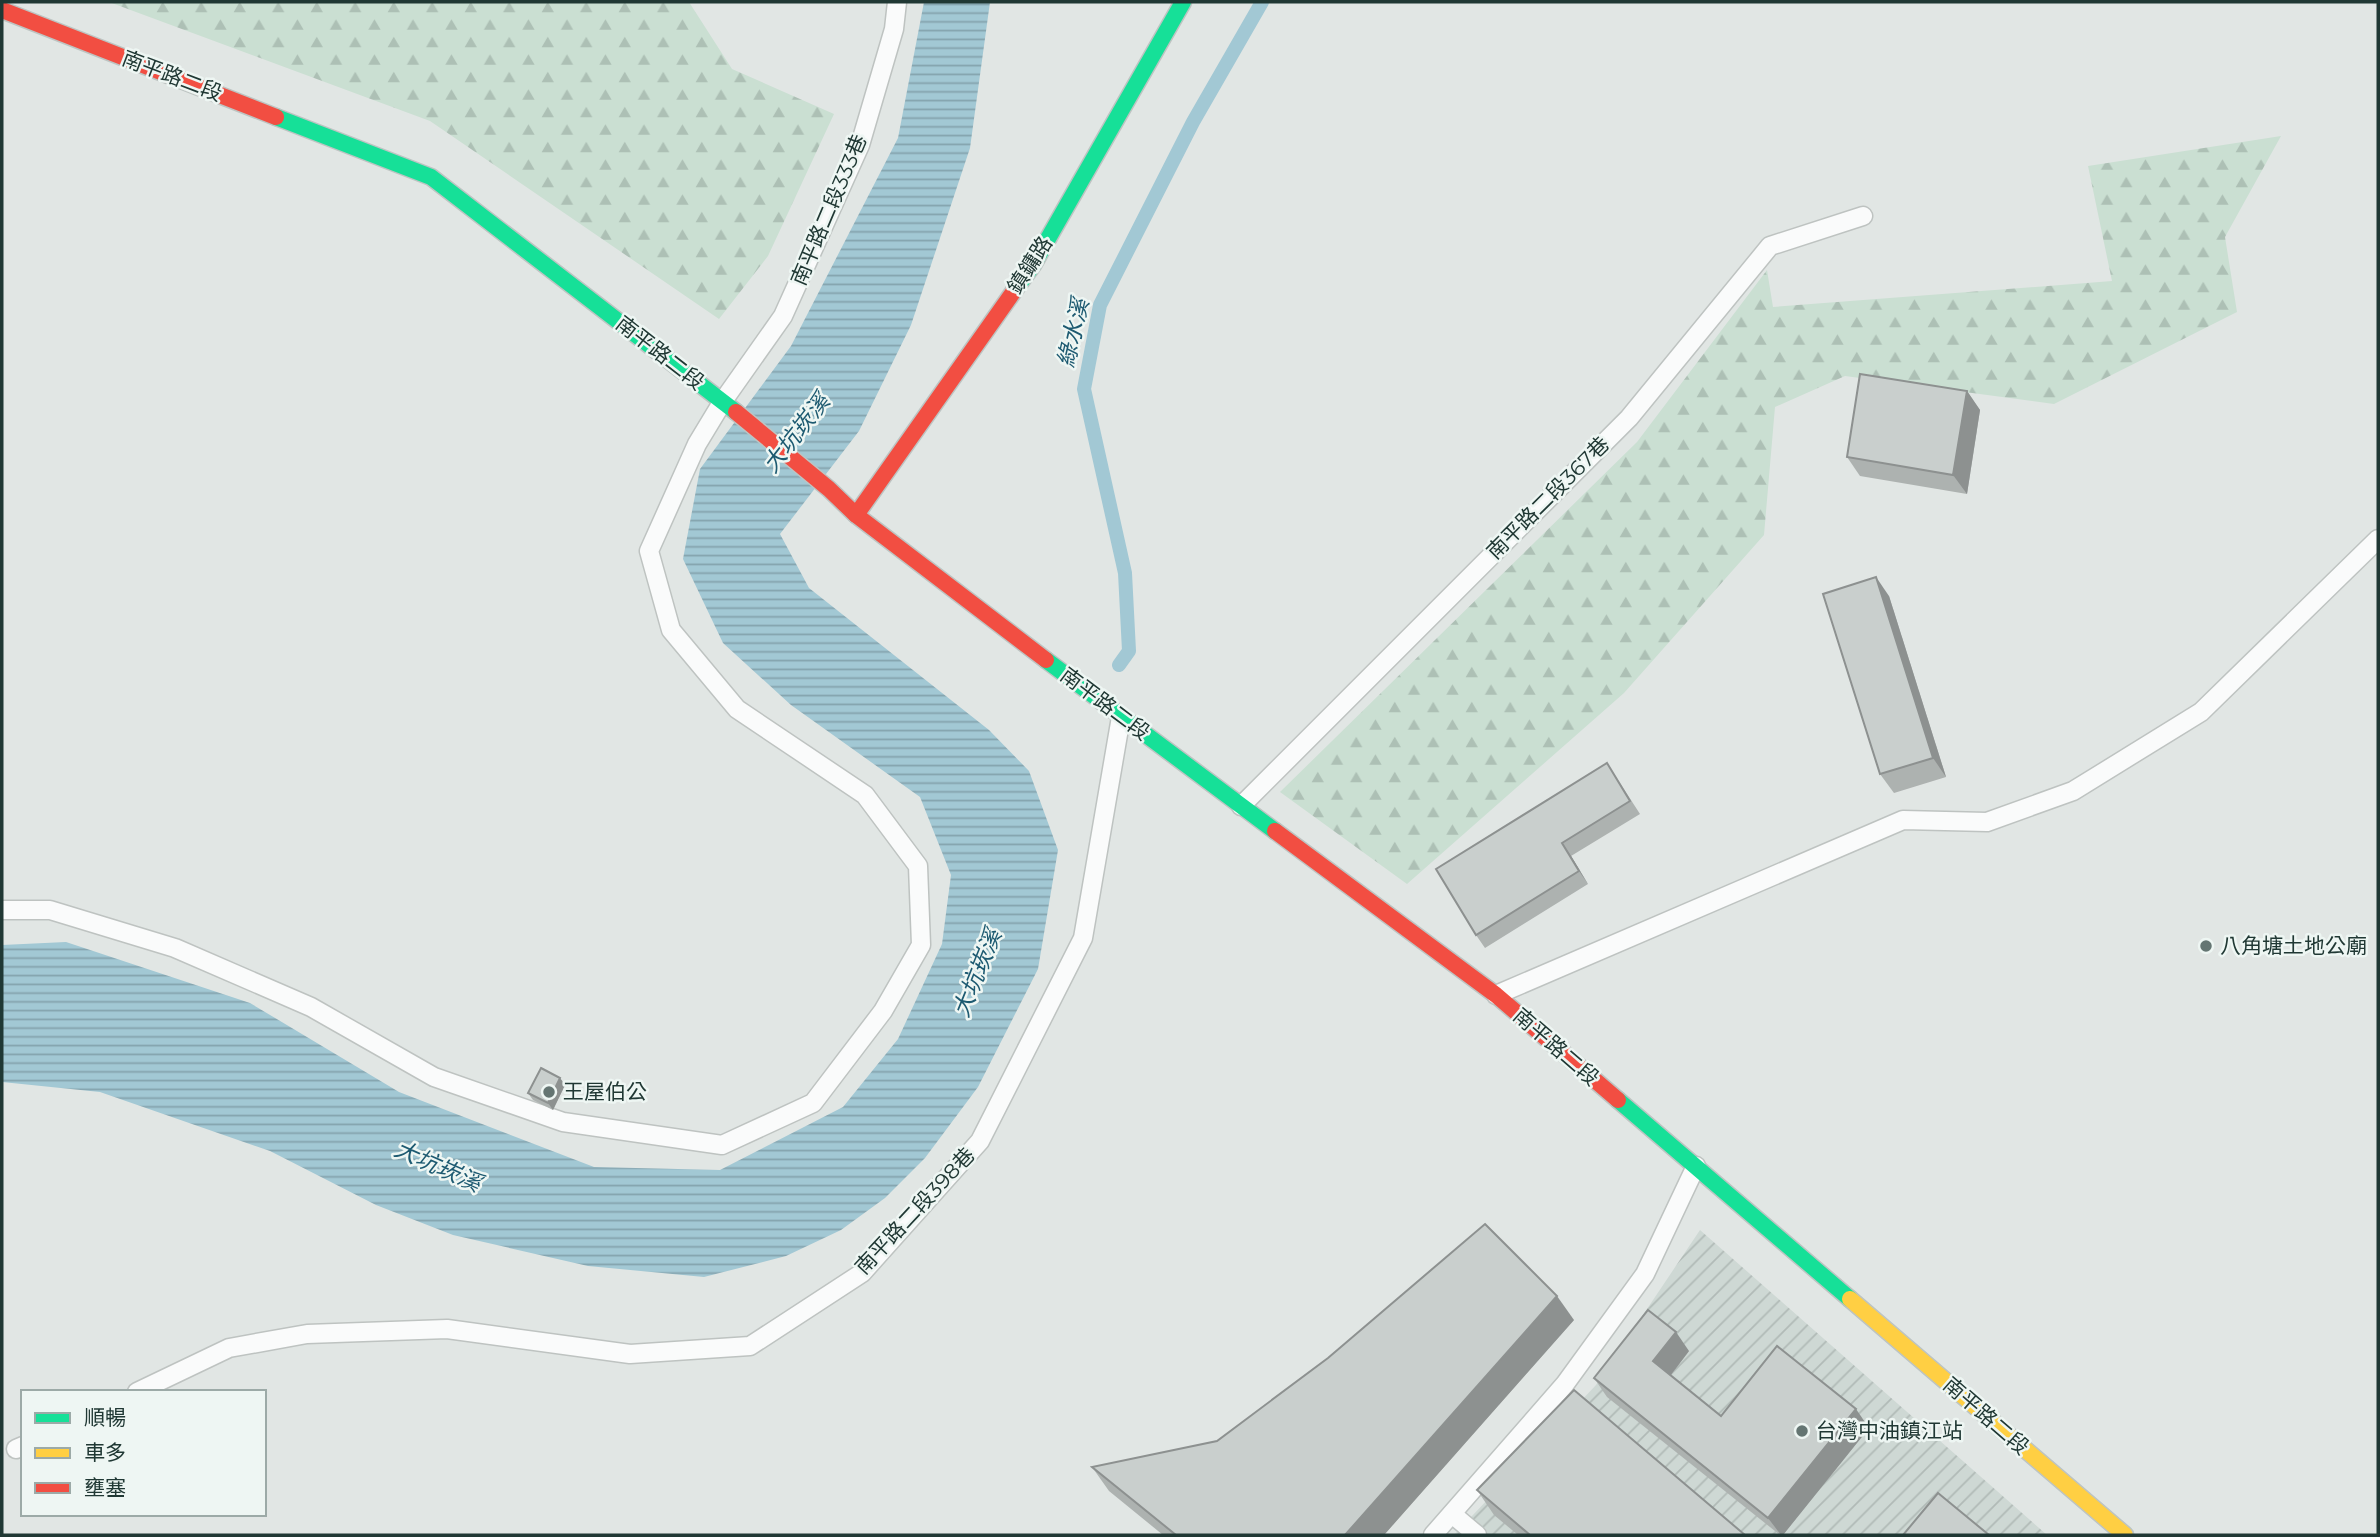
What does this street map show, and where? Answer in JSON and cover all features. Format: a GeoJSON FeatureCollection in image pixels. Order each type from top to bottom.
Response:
{"type":"FeatureCollection","features":[{"type":"Feature","properties":{"kind":"street","name":"鎮鏞路"},"geometry":{"type":"LineString","coordinates":[[856,515],[1033,265],[1183,2]]}},
{"type":"Feature","properties":{"kind":"street","name":"南平路二段"},"geometry":{"type":"LineString","coordinates":[[2,10],[432,177],[727,404],[856,515],[1121,717],[1496,995],[2125,1535]]}},
{"type":"Feature","properties":{"kind":"lane","name":"南平路二段333巷"},"geometry":{"type":"LineString","coordinates":[[2,910],[50,910],[175,948],[312,1007],[434,1077],[563,1122],[722,1145],[813,1103],[883,1012],[921,945],[918,866],[865,795],[737,709],[671,630],[649,551],[697,444],[727,404],[783,316],[860,145],[894,29],[897,2]]}},
{"type":"Feature","properties":{"kind":"lane","name":"南平路二段367巷"},"geometry":{"type":"LineString","coordinates":[[1241,806],[1629,418],[1770,246],[1863,216]]}},
{"type":"Feature","properties":{"kind":"lane"},"geometry":{"type":"LineString","coordinates":[[1496,995],[1903,820],[1987,822],[2073,790],[2201,712],[2378,539]]}},
{"type":"Feature","properties":{"kind":"lane","name":"南平路二段398巷"},"geometry":{"type":"LineString","coordinates":[[141,1390],[229,1348],[307,1334],[447,1329],[630,1354],[750,1346],[862,1273],[980,1140],[1083,938],[1121,717]]}},
{"type":"Feature","properties":{"kind":"lane"},"geometry":{"type":"LineString","coordinates":[[1433,1535],[1565,1384],[1645,1274],[1696,1166]]}},
{"type":"Feature","properties":{"kind":"lane"},"geometry":{"type":"LineString","coordinates":[[1451,1514],[1477,1535]]}},
{"type":"Feature","properties":{"kind":"shaded area"},"geometry":{"type":"Polygon","coordinates":[[[1700,1230],[2047,1535],[1454,1535],[1596,1385],[1700,1230]]]}},
{"type":"Feature","properties":{"kind":"green space"},"geometry":{"type":"Polygon","coordinates":[[[109,2],[689,2],[732,69],[834,114],[768,256],[719,319],[430,121],[109,2]]]}},
{"type":"Feature","properties":{"kind":"green space"},"geometry":{"type":"Polygon","coordinates":[[[2281,136],[2225,237],[2237,312],[2054,404],[1845,376],[1775,407],[1764,535],[1624,693],[1407,884],[1280,792],[1637,442],[1767,270],[1773,307],[2112,281],[2088,166],[2281,136]]]}},
{"type":"Feature","properties":{"kind":"water","name":"大坑崁溪"},"geometry":{"type":"Polygon","coordinates":[[[924,2],[990,2],[970,148],[911,325],[859,431],[780,534],[809,588],[989,730],[1029,771],[1058,850],[1038,969],[978,1087],[925,1158],[885,1198],[841,1230],[786,1256],[704,1277],[588,1266],[453,1235],[376,1205],[270,1151],[100,1092],[2,1082],[2,945],[66,942],[250,1003],[399,1092],[594,1167],[720,1170],[843,1107],[898,1039],[942,944],[951,875],[920,797],[791,705],[723,643],[683,559],[700,469],[791,346],[898,138],[924,2]]]}},
{"type":"Feature","properties":{"kind":"building"},"geometry":{"type":"Polygon","coordinates":[[[1860,374],[1967,391],[1953,475],[1847,457],[1860,374]]]}},
{"type":"Feature","properties":{"kind":"building"},"geometry":{"type":"Polygon","coordinates":[[[1876,577],[1933,758],[1880,774],[1823,594],[1876,577]]]}},
{"type":"Feature","properties":{"kind":"building"},"geometry":{"type":"Polygon","coordinates":[[[1607,763],[1630,801],[1562,843],[1579,871],[1476,935],[1436,869],[1607,763]]]}},
{"type":"Feature","properties":{"kind":"building"},"geometry":{"type":"Polygon","coordinates":[[[541,1068],[560,1078],[548,1103],[528,1093],[541,1068]]]}},
{"type":"Feature","properties":{"kind":"building"},"geometry":{"type":"Polygon","coordinates":[[[1485,1224],[1557,1296],[1345,1535],[1176,1535],[1092,1467],[1217,1441],[1328,1358],[1485,1224]]]}},
{"type":"Feature","properties":{"kind":"building","name":"台灣中油鎮江站"},"geometry":{"type":"Polygon","coordinates":[[[1648,1310],[1676,1332],[1653,1361],[1721,1416],[1777,1346],[1856,1409],[1768,1518],[1594,1378],[1648,1310]]]}},
{"type":"Feature","properties":{"kind":"building"},"geometry":{"type":"Polygon","coordinates":[[[1574,1390],[1745,1535],[1530,1535],[1477,1490],[1574,1390]]]}},
{"type":"Feature","properties":{"kind":"building"},"geometry":{"type":"Polygon","coordinates":[[[1938,1493],[1989,1535],[1903,1535],[1938,1493]]]}},
{"type":"Feature","properties":{"kind":"waterway","name":"綠水溪"},"geometry":{"type":"LineString","coordinates":[[1119,665],[1129,651],[1125,573],[1084,389],[1100,305],[1193,122],[1262,2]]}},
{"type":"Feature","properties":{"kind":"traffic: fast"},"geometry":{"type":"LineString","coordinates":[[1014,291],[1033,265],[1183,2]]}},
{"type":"Feature","properties":{"kind":"traffic: fast"},"geometry":{"type":"LineString","coordinates":[[276,117],[431,177],[736,412]]}},
{"type":"Feature","properties":{"kind":"traffic: fast"},"geometry":{"type":"LineString","coordinates":[[1046,660],[1275,831]]}},
{"type":"Feature","properties":{"kind":"traffic: fast"},"geometry":{"type":"LineString","coordinates":[[1618,1100],[1850,1299]]}},
{"type":"Feature","properties":{"kind":"traffic: slow"},"geometry":{"type":"LineString","coordinates":[[1850,1299],[2125,1535]]}},
{"type":"Feature","properties":{"kind":"traffic: jam"},"geometry":{"type":"LineString","coordinates":[[2,10],[276,117]]}},
{"type":"Feature","properties":{"kind":"traffic: jam"},"geometry":{"type":"LineString","coordinates":[[856,515],[1014,291]]}},
{"type":"Feature","properties":{"kind":"traffic: jam"},"geometry":{"type":"LineString","coordinates":[[736,412],[829,489],[856,515],[1046,660]]}},
{"type":"Feature","properties":{"kind":"traffic: jam"},"geometry":{"type":"LineString","coordinates":[[1275,831],[1496,995],[1618,1100]]}},
{"type":"Feature","properties":{"kind":"place","name":"八角塘土地公廟"},"geometry":{"type":"Point","coordinates":[2206,946]}},
{"type":"Feature","properties":{"kind":"place","name":"王屋伯公"},"geometry":{"type":"Point","coordinates":[549,1092]}},
{"type":"Feature","properties":{"kind":"place","name":"台灣中油鎮江站"},"geometry":{"type":"Point","coordinates":[1802,1431]}}]}
